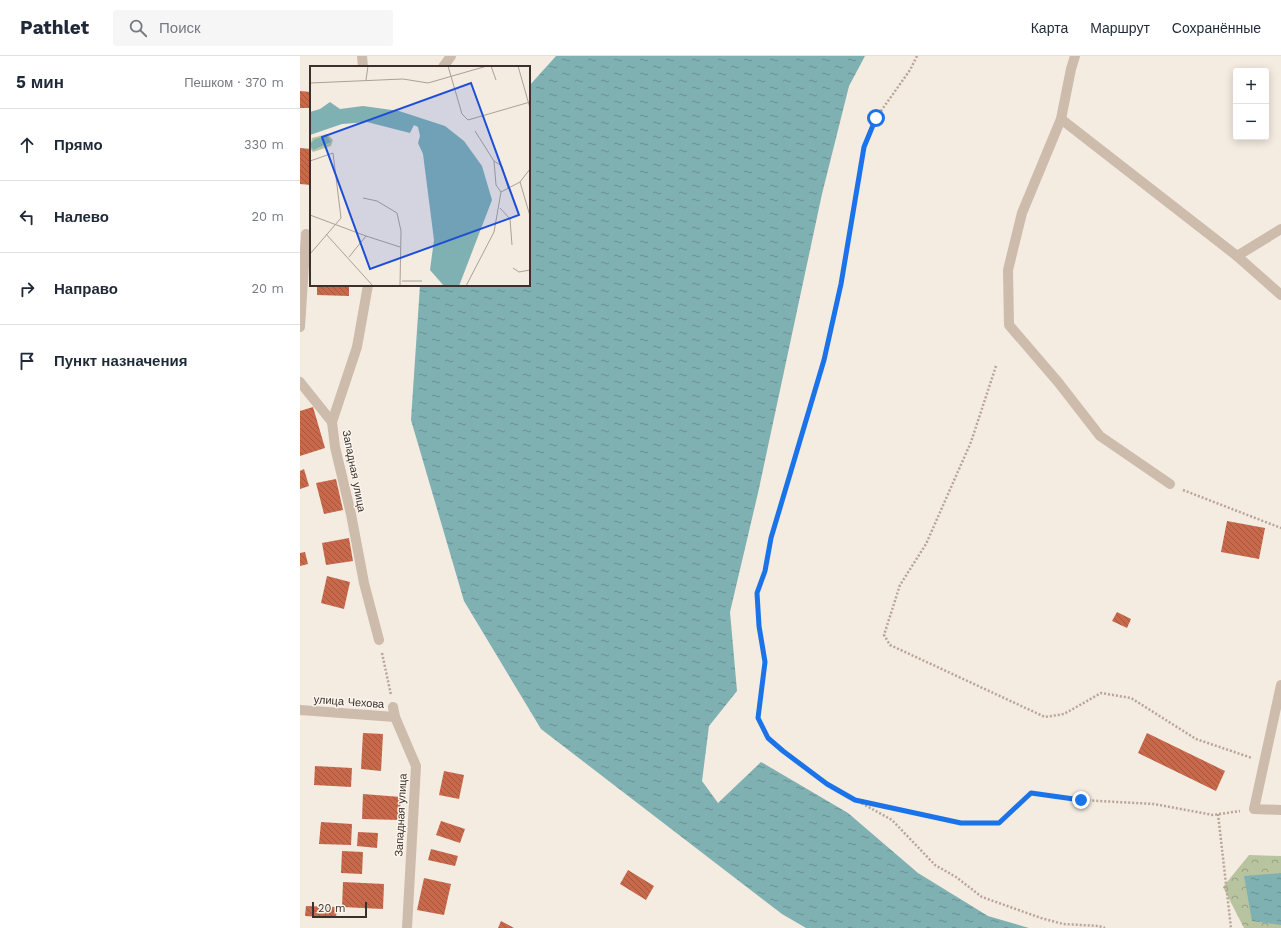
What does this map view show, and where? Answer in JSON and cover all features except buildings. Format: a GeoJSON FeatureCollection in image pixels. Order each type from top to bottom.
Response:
{"type":"FeatureCollection","features":[{"type":"Feature","properties":{"kind":"street"},"geometry":{"type":"LineString","coordinates":[[362,56],[363,66]]}},
{"type":"Feature","properties":{"kind":"street"},"geometry":{"type":"LineString","coordinates":[[444,66],[451,56]]}},
{"type":"Feature","properties":{"kind":"street"},"geometry":{"type":"LineString","coordinates":[[1075,56],[1071,69],[1062,119],[1022,213],[1008,270],[1010,325],[1058,382],[1100,436],[1170,484]]}},
{"type":"Feature","properties":{"kind":"street"},"geometry":{"type":"LineString","coordinates":[[1062,119],[1237,256],[1281,295]]}},
{"type":"Feature","properties":{"kind":"street"},"geometry":{"type":"LineString","coordinates":[[1237,256],[1281,229]]}},
{"type":"Feature","properties":{"kind":"street"},"geometry":{"type":"LineString","coordinates":[[300,327],[306,234]]}},
{"type":"Feature","properties":{"kind":"street","name":"Западная улица"},"geometry":{"type":"LineString","coordinates":[[368,286],[357,347],[332,422],[335,447],[351,514],[364,583],[379,640]]}},
{"type":"Feature","properties":{"kind":"street"},"geometry":{"type":"LineString","coordinates":[[300,382],[332,422]]}},
{"type":"Feature","properties":{"kind":"street"},"geometry":{"type":"LineString","coordinates":[[1281,685],[1266,762],[1254,809],[1281,810]]}},
{"type":"Feature","properties":{"kind":"street","name":"улица Чехова"},"geometry":{"type":"LineString","coordinates":[[300,710],[394,712]]}},
{"type":"Feature","properties":{"kind":"street","name":"Западная улица"},"geometry":{"type":"LineString","coordinates":[[394,712],[416,766],[407,928]]}},
{"type":"Feature","properties":{"kind":"path"},"geometry":{"type":"LineString","coordinates":[[917,56],[910,70],[876,118],[864,147],[841,284],[824,360],[771,538],[765,571],[757,593],[759,626],[765,662],[758,718],[768,738],[783,751],[827,784],[855,800],[877,810],[892,820],[935,865],[956,877],[982,897],[1056,922],[1099,926],[1105,928]]}},
{"type":"Feature","properties":{"kind":"path"},"geometry":{"type":"LineString","coordinates":[[996,366],[971,442],[926,544],[900,585],[884,635],[890,645],[1045,717],[1064,714],[1102,692],[1131,698],[1196,739],[1266,762]]}},
{"type":"Feature","properties":{"kind":"path"},"geometry":{"type":"LineString","coordinates":[[1170,484],[1281,528]]}},
{"type":"Feature","properties":{"kind":"path"},"geometry":{"type":"LineString","coordinates":[[379,640],[394,712]]}},
{"type":"Feature","properties":{"kind":"path"},"geometry":{"type":"LineString","coordinates":[[855,800],[961,823],[999,823],[1031,793],[1081,800],[1154,804],[1213,815],[1254,809]]}},
{"type":"Feature","properties":{"kind":"path"},"geometry":{"type":"LineString","coordinates":[[1218,814],[1231,928]]}},
{"type":"Feature","properties":{"kind":"green space"},"geometry":{"type":"Polygon","coordinates":[[[1249,855],[1281,856],[1281,928],[1244,928],[1223,887],[1249,855]]]}},
{"type":"Feature","properties":{"kind":"water"},"geometry":{"type":"Polygon","coordinates":[[[556,56],[865,56],[849,86],[822,194],[758,493],[730,612],[737,691],[709,726],[702,781],[718,803],[761,762],[848,813],[918,873],[988,916],[1029,928],[806,928],[782,914],[541,729],[464,601],[411,420],[420,286],[530,286],[530,85],[556,56]]]}},
{"type":"Feature","properties":{"kind":"water"},"geometry":{"type":"Polygon","coordinates":[[[1281,873],[1281,925],[1252,921],[1244,876],[1281,873]]]}},
{"type":"Feature","properties":{"kind":"route"},"geometry":{"type":"LineString","coordinates":[[876,118],[864,147],[841,284],[824,360],[771,538],[765,571],[757,593],[759,626],[765,662],[759,695],[758,718],[768,738],[783,751],[827,784],[855,800],[961,823],[999,823],[1031,793],[1081,800]]}}]}
